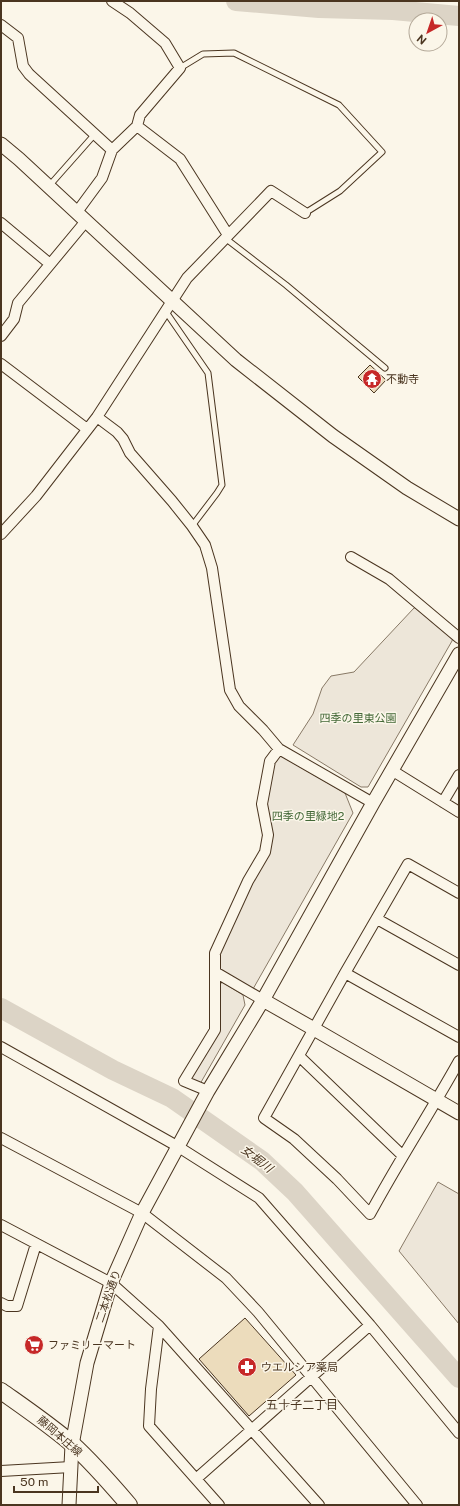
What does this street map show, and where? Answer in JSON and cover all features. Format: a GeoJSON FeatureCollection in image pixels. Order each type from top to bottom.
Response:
{"type":"FeatureCollection","features":[{"type":"Feature","properties":{"kind":"main road","name":"藤岡本庄線"},"geometry":{"type":"LineString","coordinates":[[1,1391],[35,1414],[72,1445],[129,1505]]}},
{"type":"Feature","properties":{"kind":"street"},"geometry":{"type":"LineString","coordinates":[[1,336],[14,319],[18,302],[50,264],[81,217],[102,178],[112,150],[137,126],[140,115],[180,68],[165,43],[130,13],[112,1]]}},
{"type":"Feature","properties":{"kind":"street"},"geometry":{"type":"LineString","coordinates":[[1,25],[18,38],[23,66],[29,74],[112,150]]}},
{"type":"Feature","properties":{"kind":"street"},"geometry":{"type":"LineString","coordinates":[[137,126],[180,159],[227,236]]}},
{"type":"Feature","properties":{"kind":"street"},"geometry":{"type":"LineString","coordinates":[[1,144],[49,186],[81,217],[169,307],[333,436],[407,488],[459,519]]}},
{"type":"Feature","properties":{"kind":"street"},"geometry":{"type":"LineString","coordinates":[[1,534],[36,496],[97,417],[187,278],[271,191],[305,213]]}},
{"type":"Feature","properties":{"kind":"street"},"geometry":{"type":"LineString","coordinates":[[1,223],[50,264]]}},
{"type":"Feature","properties":{"kind":"street"},"geometry":{"type":"LineString","coordinates":[[1,364],[87,429]]}},
{"type":"Feature","properties":{"kind":"street"},"geometry":{"type":"LineString","coordinates":[[97,417],[117,432],[123,439],[130,453],[172,500],[192,526],[204,545],[212,568],[230,690],[239,706],[263,730],[279,749],[373,804]]}},
{"type":"Feature","properties":{"kind":"street"},"geometry":{"type":"LineString","coordinates":[[351,558],[389,579],[459,638]]}},
{"type":"Feature","properties":{"kind":"street","name":"二本松通り"},"geometry":{"type":"LineString","coordinates":[[69,1505],[72,1445],[87,1363],[110,1283],[142,1213],[177,1146],[263,1000],[459,654]]}},
{"type":"Feature","properties":{"kind":"street"},"geometry":{"type":"LineString","coordinates":[[208,1093],[184,1080],[216,1030],[215,953],[248,881],[264,852],[268,835],[262,804],[270,761],[279,749]]}},
{"type":"Feature","properties":{"kind":"street"},"geometry":{"type":"LineString","coordinates":[[393,771],[459,812]]}},
{"type":"Feature","properties":{"kind":"street"},"geometry":{"type":"LineString","coordinates":[[443,802],[459,775]]}},
{"type":"Feature","properties":{"kind":"street"},"geometry":{"type":"LineString","coordinates":[[459,893],[408,864],[264,1118],[294,1139],[337,1179],[370,1214],[402,1155],[459,1061]]}},
{"type":"Feature","properties":{"kind":"street"},"geometry":{"type":"LineString","coordinates":[[377,919],[459,965]]}},
{"type":"Feature","properties":{"kind":"street"},"geometry":{"type":"LineString","coordinates":[[215,972],[459,1113]]}},
{"type":"Feature","properties":{"kind":"street"},"geometry":{"type":"LineString","coordinates":[[345,973],[459,1037]]}},
{"type":"Feature","properties":{"kind":"street"},"geometry":{"type":"LineString","coordinates":[[1,1048],[177,1146],[259,1198],[370,1325],[459,1433]]}},
{"type":"Feature","properties":{"kind":"street"},"geometry":{"type":"LineString","coordinates":[[299,1056],[402,1155]]}},
{"type":"Feature","properties":{"kind":"street"},"geometry":{"type":"LineString","coordinates":[[1,1138],[142,1213],[226,1278],[258,1312],[312,1376],[417,1505]]}},
{"type":"Feature","properties":{"kind":"street"},"geometry":{"type":"LineString","coordinates":[[1,1225],[110,1283],[159,1326],[319,1505]]}},
{"type":"Feature","properties":{"kind":"street"},"geometry":{"type":"LineString","coordinates":[[1,1303],[7,1306],[17,1306],[36,1244]]}},
{"type":"Feature","properties":{"kind":"street"},"geometry":{"type":"LineString","coordinates":[[196,1479],[370,1325]]}},
{"type":"Feature","properties":{"kind":"street"},"geometry":{"type":"LineString","coordinates":[[159,1326],[151,1389],[149,1426],[218,1505]]}},
{"type":"Feature","properties":{"kind":"street"},"geometry":{"type":"LineString","coordinates":[[1,1472],[71,1467]]}},
{"type":"Feature","properties":{"kind":"lane"},"geometry":{"type":"LineString","coordinates":[[180,68],[204,54],[234,53],[339,105],[382,152],[340,191],[305,213]]}},
{"type":"Feature","properties":{"kind":"lane"},"geometry":{"type":"LineString","coordinates":[[49,186],[95,134]]}},
{"type":"Feature","properties":{"kind":"lane"},"geometry":{"type":"LineString","coordinates":[[227,236],[386,368]]}},
{"type":"Feature","properties":{"kind":"lane"},"geometry":{"type":"LineString","coordinates":[[169,307],[208,373],[222,485],[192,526]]}},
{"type":"Feature","properties":{"kind":"green space","name":"四季の里東公園"},"geometry":{"type":"Polygon","coordinates":[[[418,607],[453,637],[452,641],[368,787],[361,787],[293,745],[313,714],[322,688],[331,676],[354,672],[414,608],[418,607]]]}},
{"type":"Feature","properties":{"kind":"green space","name":"四季の里緑地2"},"geometry":{"type":"Polygon","coordinates":[[[281,756],[345,793],[353,813],[253,989],[219,969],[218,956],[253,878],[268,856],[266,804],[273,764],[281,756]]]}},
{"type":"Feature","properties":{"kind":"green space"},"geometry":{"type":"Polygon","coordinates":[[[222,982],[243,995],[245,1005],[200,1084],[190,1080],[220,1027],[217,989],[222,982]]]}},
{"type":"Feature","properties":{"kind":"green space"},"geometry":{"type":"Polygon","coordinates":[[[438,1182],[459,1194],[459,1324],[399,1251],[438,1182]]]}},
{"type":"Feature","properties":{"kind":"building","name":"不動寺"},"geometry":{"type":"Polygon","coordinates":[[[370,365],[386,380],[374,393],[358,377],[370,365]]]}},
{"type":"Feature","properties":{"kind":"building","name":"ウエルシア薬局"},"geometry":{"type":"Polygon","coordinates":[[[245,1318],[296,1375],[249,1416],[199,1359],[245,1318]]]}},
{"type":"Feature","properties":{"kind":"waterway"},"geometry":{"type":"LineString","coordinates":[[236,1],[319,8],[393,10],[459,16]]}},
{"type":"Feature","properties":{"kind":"waterway","name":"女堀川"},"geometry":{"type":"LineString","coordinates":[[1,1008],[113,1070],[172,1098],[262,1161],[295,1192],[459,1378]]}},
{"type":"Feature","properties":{"kind":"place","name":"不動寺"},"geometry":{"type":"Point","coordinates":[372,379]}},
{"type":"Feature","properties":{"kind":"place","name":"ファミリーマート"},"geometry":{"type":"Point","coordinates":[34,1345]}},
{"type":"Feature","properties":{"kind":"place","name":"ウエルシア薬局"},"geometry":{"type":"Point","coordinates":[247,1367]}},
{"type":"Feature","properties":{"kind":"district","name":"五十子二丁目"},"geometry":{"type":"Point","coordinates":[302,1405]}}]}
